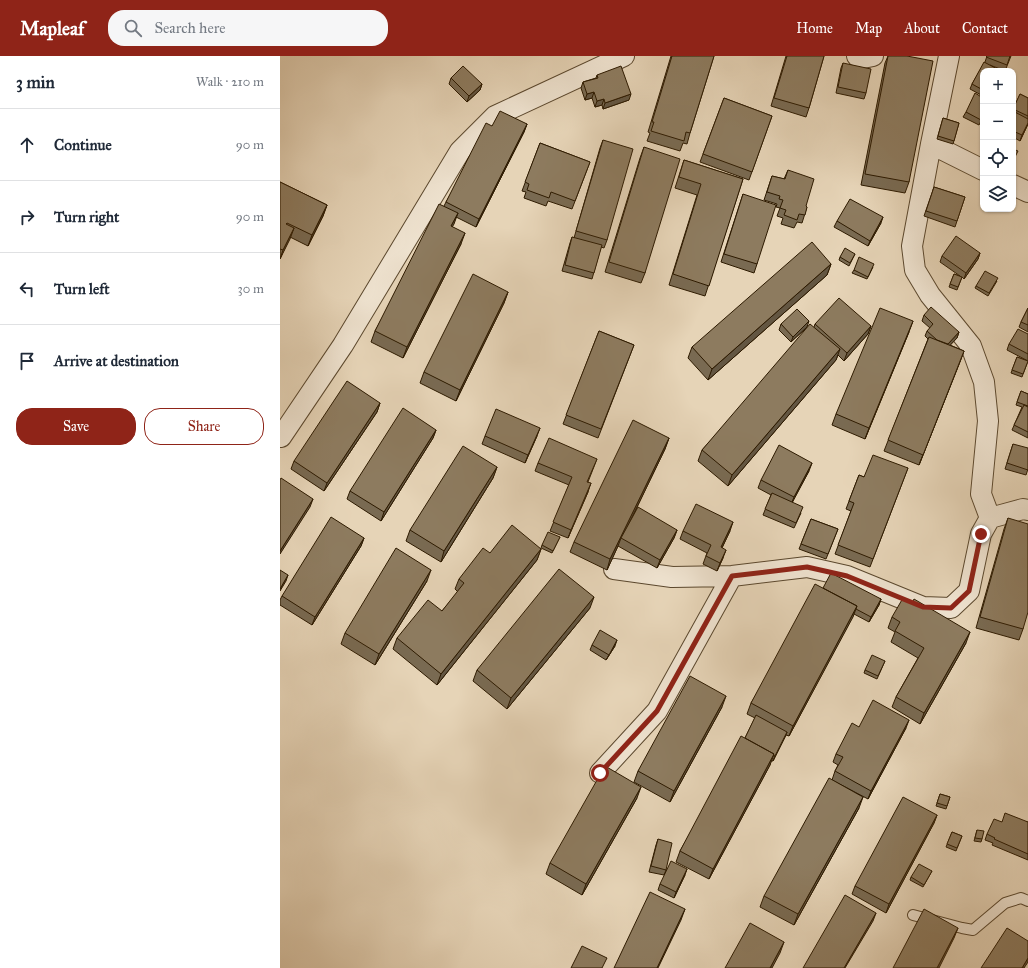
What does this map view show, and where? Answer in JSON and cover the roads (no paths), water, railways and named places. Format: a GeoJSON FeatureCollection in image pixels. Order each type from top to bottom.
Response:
{"type":"FeatureCollection","features":[{"type":"Feature","properties":{"kind":"street"},"geometry":{"type":"LineString","coordinates":[[281,437],[343,345],[460,151],[495,116],[624,56]]}},
{"type":"Feature","properties":{"kind":"street"},"geometry":{"type":"LineString","coordinates":[[857,56],[863,58],[873,56]]}},
{"type":"Feature","properties":{"kind":"street"},"geometry":{"type":"LineString","coordinates":[[949,56],[912,246],[915,270],[930,295],[971,346],[984,382],[988,421],[981,494],[990,518]]}},
{"type":"Feature","properties":{"kind":"street"},"geometry":{"type":"LineString","coordinates":[[931,144],[980,168]]}},
{"type":"Feature","properties":{"kind":"street"},"geometry":{"type":"LineString","coordinates":[[1016,186],[1028,192]]}},
{"type":"Feature","properties":{"kind":"street"},"geometry":{"type":"LineString","coordinates":[[614,568],[672,577],[732,576],[807,567],[847,576],[923,607],[951,608],[969,591],[981,534],[990,518],[1026,506]]}},
{"type":"Feature","properties":{"kind":"street"},"geometry":{"type":"LineString","coordinates":[[600,773],[657,711],[732,576]]}},
{"type":"Feature","properties":{"kind":"lane"},"geometry":{"type":"LineString","coordinates":[[913,915],[973,930],[1005,904],[1021,898],[1028,901]]}}]}
